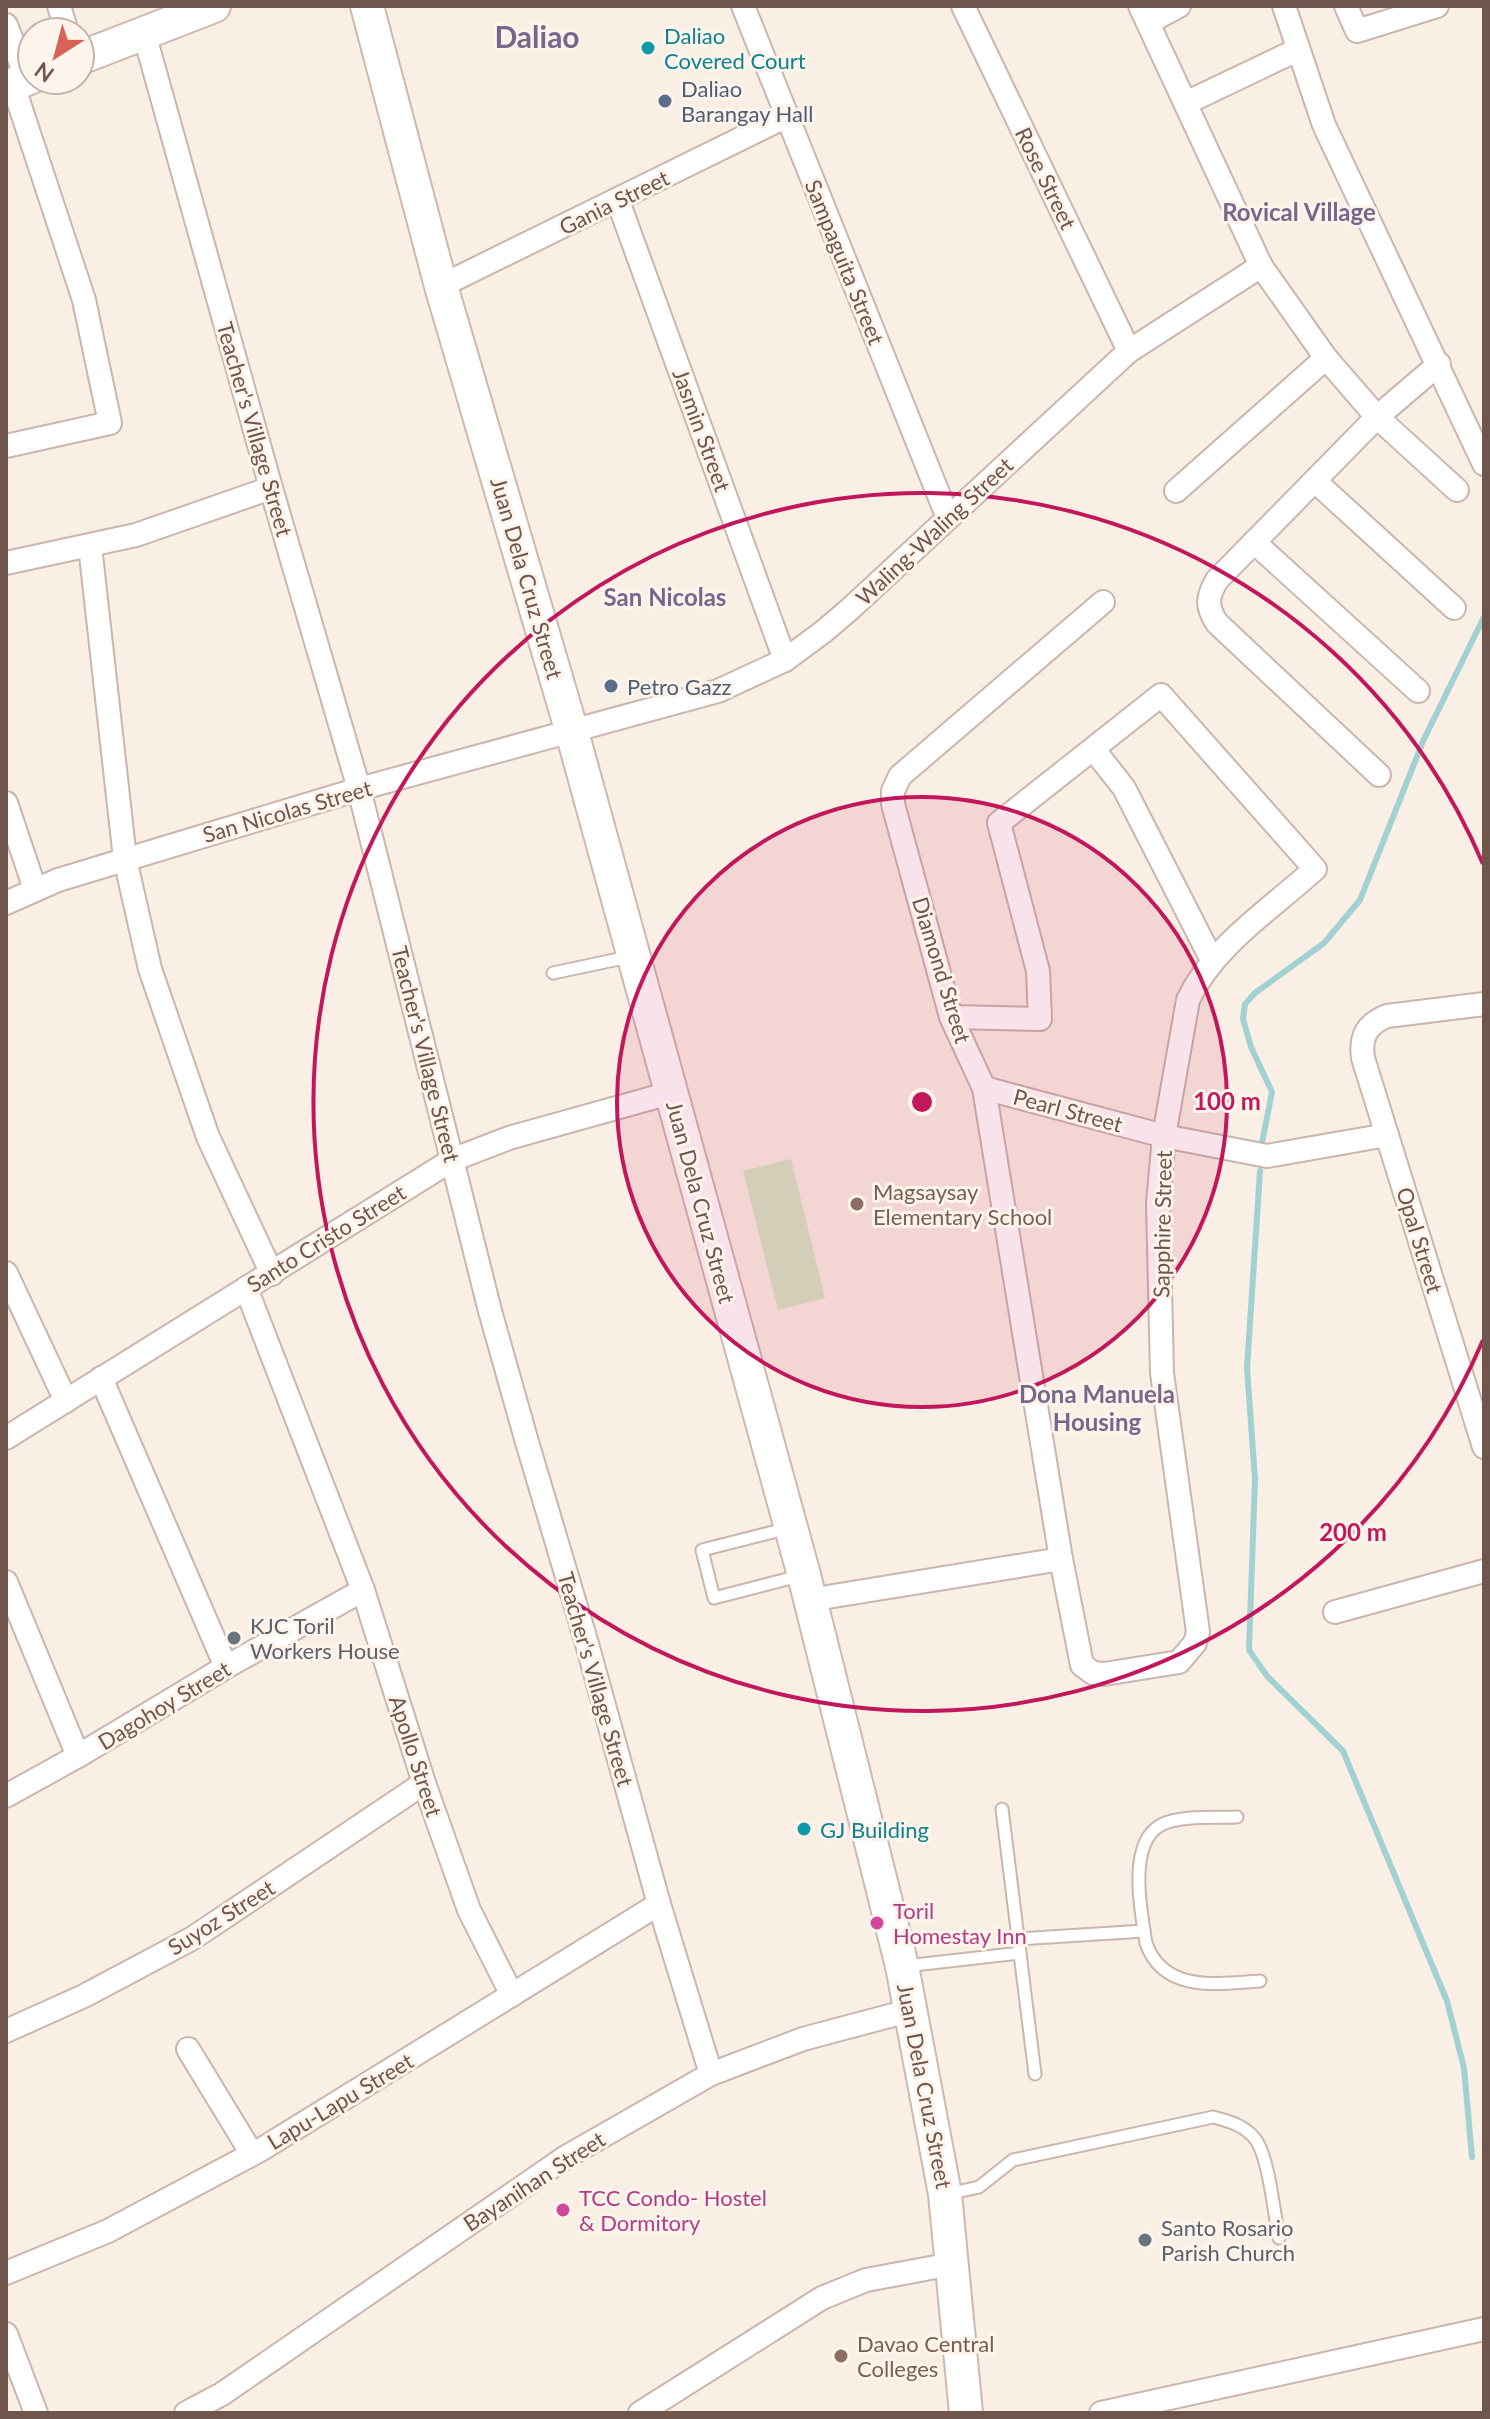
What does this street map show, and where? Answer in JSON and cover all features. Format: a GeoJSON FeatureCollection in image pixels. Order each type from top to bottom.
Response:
{"type":"FeatureCollection","features":[{"type":"Feature","properties":{"kind":"street"},"geometry":{"type":"LineString","coordinates":[[96,52],[144,33],[182,12],[214,6]]}},
{"type":"Feature","properties":{"kind":"street","name":"Juan Dela Cruz Street"},"geometry":{"type":"LineString","coordinates":[[367,6],[441,286],[572,732],[791,1527],[902,1966],[945,2194],[966,2413]]}},
{"type":"Feature","properties":{"kind":"street","name":"Sampaguita Street"},"geometry":{"type":"LineString","coordinates":[[743,6],[948,518]]}},
{"type":"Feature","properties":{"kind":"street","name":"Rose Street"},"geometry":{"type":"LineString","coordinates":[[963,6],[1129,351]]}},
{"type":"Feature","properties":{"kind":"street"},"geometry":{"type":"LineString","coordinates":[[1179,6],[1145,14],[1261,266],[1326,358],[1377,417],[1457,490]]}},
{"type":"Feature","properties":{"kind":"street"},"geometry":{"type":"LineString","coordinates":[[1284,6],[1324,125],[1484,464]]}},
{"type":"Feature","properties":{"kind":"street"},"geometry":{"type":"LineString","coordinates":[[1346,6],[1357,31],[1437,6]]}},
{"type":"Feature","properties":{"kind":"street"},"geometry":{"type":"LineString","coordinates":[[6,25],[16,69]]}},
{"type":"Feature","properties":{"kind":"street","name":"Teacher's Village Street"},"geometry":{"type":"LineString","coordinates":[[144,33],[359,789],[511,1384],[659,1904],[711,2074]]}},
{"type":"Feature","properties":{"kind":"street"},"geometry":{"type":"LineString","coordinates":[[1186,103],[1297,50]]}},
{"type":"Feature","properties":{"kind":"street"},"geometry":{"type":"LineString","coordinates":[[6,446],[110,423],[84,300],[23,96]]}},
{"type":"Feature","properties":{"kind":"street","name":"Gania Street"},"geometry":{"type":"LineString","coordinates":[[441,286],[787,116]]}},
{"type":"Feature","properties":{"kind":"street","name":"Jasmin Street"},"geometry":{"type":"LineString","coordinates":[[618,201],[785,660]]}},
{"type":"Feature","properties":{"kind":"street","name":"Waling-Waling Street"},"geometry":{"type":"LineString","coordinates":[[572,732],[718,691],[785,660],[823,632],[1129,351],[1261,266]]}},
{"type":"Feature","properties":{"kind":"street"},"geometry":{"type":"LineString","coordinates":[[1176,491],[1326,358]]}},
{"type":"Feature","properties":{"kind":"street"},"geometry":{"type":"LineString","coordinates":[[1379,775],[1217,623],[1208,609],[1208,595],[1217,580],[1377,417],[1439,364]]}},
{"type":"Feature","properties":{"kind":"street"},"geometry":{"type":"LineString","coordinates":[[1316,482],[1454,608]]}},
{"type":"Feature","properties":{"kind":"street"},"geometry":{"type":"LineString","coordinates":[[6,563],[136,535],[271,488]]}},
{"type":"Feature","properties":{"kind":"street"},"geometry":{"type":"LineString","coordinates":[[1254,542],[1418,691]]}},
{"type":"Feature","properties":{"kind":"street"},"geometry":{"type":"LineString","coordinates":[[90,546],[125,859],[150,969],[208,1137],[272,1274]]}},
{"type":"Feature","properties":{"kind":"street","name":"Diamond Street"},"geometry":{"type":"LineString","coordinates":[[1082,1665],[1061,1559],[984,1088],[951,1017],[893,804],[893,791],[900,776],[1103,602]]}},
{"type":"Feature","properties":{"kind":"street","name":"Sapphire Street"},"geometry":{"type":"LineString","coordinates":[[1082,1665],[1093,1673],[1104,1674],[1179,1662],[1195,1643],[1198,1632],[1162,1373],[1158,1203],[1164,1136],[1188,1000],[1198,979],[1212,960],[1315,869],[1161,695],[1094,750]]}},
{"type":"Feature","properties":{"kind":"street","name":"San Nicolas Street"},"geometry":{"type":"LineString","coordinates":[[6,903],[35,889],[125,859],[359,789],[572,732]]}},
{"type":"Feature","properties":{"kind":"street"},"geometry":{"type":"LineString","coordinates":[[951,1017],[1040,1019],[1038,971],[999,823],[1094,750],[1124,788],[1212,960]]}},
{"type":"Feature","properties":{"kind":"street"},"geometry":{"type":"LineString","coordinates":[[6,803],[35,889]]}},
{"type":"Feature","properties":{"kind":"street","name":"Opal Street"},"geometry":{"type":"LineString","coordinates":[[1483,1010],[1387,1016],[1373,1022],[1361,1043],[1363,1058],[1484,1447]]}},
{"type":"Feature","properties":{"kind":"street","name":"Pearl Street"},"geometry":{"type":"LineString","coordinates":[[984,1088],[1164,1136],[1267,1156],[1387,1135]]}},
{"type":"Feature","properties":{"kind":"street","name":"Santo Cristo Street"},"geometry":{"type":"LineString","coordinates":[[6,1438],[452,1160],[509,1138],[670,1093]]}},
{"type":"Feature","properties":{"kind":"street"},"geometry":{"type":"LineString","coordinates":[[6,1273],[66,1401]]}},
{"type":"Feature","properties":{"kind":"street","name":"Apollo Street"},"geometry":{"type":"LineString","coordinates":[[246,1288],[363,1590],[424,1783],[469,1910],[512,1995]]}},
{"type":"Feature","properties":{"kind":"street"},"geometry":{"type":"LineString","coordinates":[[101,1378],[226,1667]]}},
{"type":"Feature","properties":{"kind":"street"},"geometry":{"type":"LineString","coordinates":[[806,1588],[1061,1559]]}},
{"type":"Feature","properties":{"kind":"street"},"geometry":{"type":"LineString","coordinates":[[1335,1612],[1484,1571]]}},
{"type":"Feature","properties":{"kind":"street"},"geometry":{"type":"LineString","coordinates":[[6,1582],[78,1756]]}},
{"type":"Feature","properties":{"kind":"street","name":"Dagohoy Street"},"geometry":{"type":"LineString","coordinates":[[6,1796],[363,1590]]}},
{"type":"Feature","properties":{"kind":"street","name":"Suyoz Street"},"geometry":{"type":"LineString","coordinates":[[6,2031],[84,1996],[193,1938],[424,1783]]}},
{"type":"Feature","properties":{"kind":"street","name":"Lapu-Lapu Street"},"geometry":{"type":"LineString","coordinates":[[6,2273],[108,2231],[252,2154],[659,1904]]}},
{"type":"Feature","properties":{"kind":"street","name":"Bayanihan Street"},"geometry":{"type":"LineString","coordinates":[[186,2413],[235,2385],[566,2157],[711,2074],[803,2039],[912,2010]]}},
{"type":"Feature","properties":{"kind":"street"},"geometry":{"type":"LineString","coordinates":[[188,2049],[252,2154]]}},
{"type":"Feature","properties":{"kind":"street"},"geometry":{"type":"LineString","coordinates":[[640,2413],[822,2298],[866,2280],[952,2264]]}},
{"type":"Feature","properties":{"kind":"street"},"geometry":{"type":"LineString","coordinates":[[1101,2413],[1484,2329]]}},
{"type":"Feature","properties":{"kind":"street"},"geometry":{"type":"LineString","coordinates":[[6,2334],[36,2413]]}},
{"type":"Feature","properties":{"kind":"lane"},"geometry":{"type":"LineString","coordinates":[[553,973],[633,956]]}},
{"type":"Feature","properties":{"kind":"lane"},"geometry":{"type":"LineString","coordinates":[[791,1527],[702,1550],[714,1598],[806,1588]]}},
{"type":"Feature","properties":{"kind":"lane"},"geometry":{"type":"LineString","coordinates":[[1002,1809],[1035,2074]]}},
{"type":"Feature","properties":{"kind":"lane"},"geometry":{"type":"LineString","coordinates":[[1237,1817],[1172,1821],[1159,1825],[1147,1837],[1139,1865],[1144,1931],[1150,1955],[1159,1967],[1190,1983],[1208,1985],[1260,1981]]}},
{"type":"Feature","properties":{"kind":"lane"},"geometry":{"type":"LineString","coordinates":[[1018,1939],[1144,1931]]}},
{"type":"Feature","properties":{"kind":"lane"},"geometry":{"type":"LineString","coordinates":[[902,1966],[1020,1953]]}},
{"type":"Feature","properties":{"kind":"lane"},"geometry":{"type":"LineString","coordinates":[[945,2194],[979,2187],[1013,2160],[1213,2117],[1230,2121],[1255,2139],[1262,2152],[1279,2238]]}},
{"type":"Feature","properties":{"kind":"green space"},"geometry":{"type":"Polygon","coordinates":[[[791,1159],[825,1298],[778,1310],[743,1171],[791,1159]]]}},
{"type":"Feature","properties":{"kind":"waterway"},"geometry":{"type":"LineString","coordinates":[[1262,1143],[1272,1092],[1251,1047],[1243,1019],[1245,1004],[1255,993],[1324,943],[1360,900],[1424,739],[1484,617]]}},
{"type":"Feature","properties":{"kind":"waterway"},"geometry":{"type":"LineString","coordinates":[[1260,1171],[1247,1368],[1255,1479],[1249,1650],[1267,1676],[1343,1751],[1447,2001],[1464,2068],[1472,2157]]}},
{"type":"Feature","properties":{"kind":"place","name":"Daliao Covered Court"},"geometry":{"type":"Point","coordinates":[648,48]}},
{"type":"Feature","properties":{"kind":"place","name":"Daliao Barangay Hall"},"geometry":{"type":"Point","coordinates":[665,101]}},
{"type":"Feature","properties":{"kind":"place","name":"Petro Gazz"},"geometry":{"type":"Point","coordinates":[611,686]}},
{"type":"Feature","properties":{"kind":"place","name":"Magsaysay Elementary School"},"geometry":{"type":"Point","coordinates":[857,1204]}},
{"type":"Feature","properties":{"kind":"place","name":"KJC Toril Workers House"},"geometry":{"type":"Point","coordinates":[234,1638]}},
{"type":"Feature","properties":{"kind":"place","name":"GJ Building"},"geometry":{"type":"Point","coordinates":[804,1829]}},
{"type":"Feature","properties":{"kind":"place","name":"Toril Homestay Inn"},"geometry":{"type":"Point","coordinates":[877,1923]}},
{"type":"Feature","properties":{"kind":"place","name":"TCC Condo- Hostel & Dormitory"},"geometry":{"type":"Point","coordinates":[563,2210]}},
{"type":"Feature","properties":{"kind":"place","name":"Santo Rosario Parish Church"},"geometry":{"type":"Point","coordinates":[1145,2240]}},
{"type":"Feature","properties":{"kind":"place","name":"Davao Central Colleges"},"geometry":{"type":"Point","coordinates":[841,2356]}},
{"type":"Feature","properties":{"kind":"district","name":"Daliao"},"geometry":{"type":"Point","coordinates":[537,36]}},
{"type":"Feature","properties":{"kind":"district","name":"Rovical Village"},"geometry":{"type":"Point","coordinates":[1299,211]}},
{"type":"Feature","properties":{"kind":"district","name":"San Nicolas"},"geometry":{"type":"Point","coordinates":[665,596]}},
{"type":"Feature","properties":{"kind":"district","name":"Dona Manuela Housing"},"geometry":{"type":"Point","coordinates":[1097,1407]}}]}
